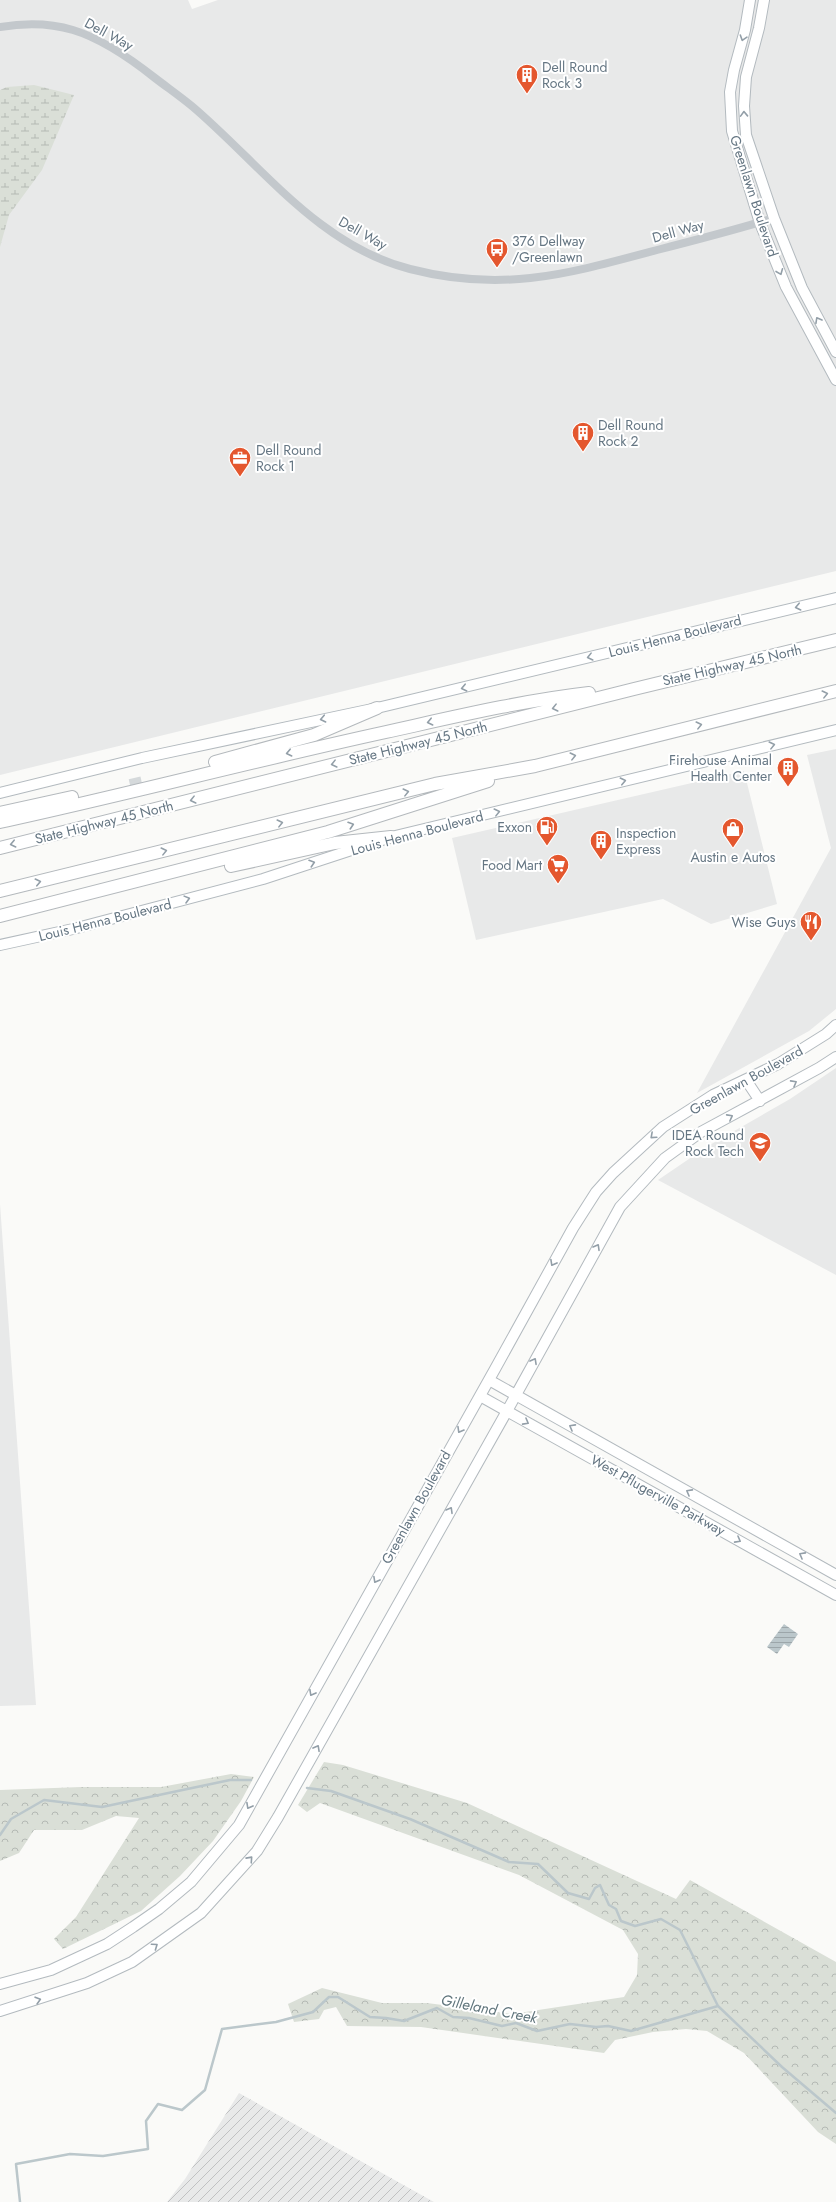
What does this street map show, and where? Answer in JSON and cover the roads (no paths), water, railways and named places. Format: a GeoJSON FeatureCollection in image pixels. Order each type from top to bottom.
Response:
{"type":"FeatureCollection","features":[{"type":"Feature","properties":{"kind":"highway","name":"State Highway 45 North"},"geometry":{"type":"LineString","coordinates":[[0,848],[634,688],[836,640]]}},
{"type":"Feature","properties":{"kind":"highway"},"geometry":{"type":"LineString","coordinates":[[0,822],[256,761],[539,699],[634,688]]}},
{"type":"Feature","properties":{"kind":"highway"},"geometry":{"type":"LineString","coordinates":[[0,916],[232,858],[328,832],[535,766],[836,691]]}},
{"type":"Feature","properties":{"kind":"highway"},"geometry":{"type":"LineString","coordinates":[[144,782],[314,735],[377,708]]}},
{"type":"Feature","properties":{"kind":"highway"},"geometry":{"type":"LineString","coordinates":[[0,891],[242,833],[435,784],[535,766]]}},
{"type":"Feature","properties":{"kind":"highway"},"geometry":{"type":"LineString","coordinates":[[0,813],[130,785]]}},
{"type":"Feature","properties":{"kind":"highway"},"geometry":{"type":"LineString","coordinates":[[121,891],[335,843],[391,837]]}},
{"type":"Feature","properties":{"kind":"highway"},"geometry":{"type":"LineString","coordinates":[[0,920],[107,894]]}},
{"type":"Feature","properties":{"kind":"main road","name":"Greenlawn Boulevard"},"geometry":{"type":"LineString","coordinates":[[750,0],[746,30],[734,70],[730,92],[732,131],[760,223],[786,287],[836,380]]}},
{"type":"Feature","properties":{"kind":"main road","name":"Greenlawn Boulevard"},"geometry":{"type":"LineString","coordinates":[[764,0],[759,28],[746,76],[744,118],[750,150],[774,218],[807,301],[836,352]]}},
{"type":"Feature","properties":{"kind":"main road","name":"Louis Henna Boulevard"},"geometry":{"type":"LineString","coordinates":[[0,793],[142,758],[377,708],[836,598]]}},
{"type":"Feature","properties":{"kind":"main road","name":"Louis Henna Boulevard"},"geometry":{"type":"LineString","coordinates":[[0,945],[73,929],[263,879],[391,837],[836,730]]}},
{"type":"Feature","properties":{"kind":"main road","name":"Greenlawn Boulevard"},"geometry":{"type":"LineString","coordinates":[[0,1984],[51,1970],[107,1944],[159,1909],[191,1882],[239,1825],[573,1228],[596,1192],[613,1172],[663,1127],[713,1095],[778,1064],[826,1034],[836,1025]]}},
{"type":"Feature","properties":{"kind":"main road","name":"Greenlawn Boulevard"},"geometry":{"type":"LineString","coordinates":[[0,2011],[87,1983],[132,1962],[201,1913],[257,1851],[278,1817],[507,1411],[620,1206],[665,1158],[701,1132],[760,1101],[836,1057]]}},
{"type":"Feature","properties":{"kind":"main road"},"geometry":{"type":"LineString","coordinates":[[746,1080],[760,1101]]}},
{"type":"Feature","properties":{"kind":"main road","name":"West Pflugerville Parkway"},"geometry":{"type":"LineString","coordinates":[[489,1380],[836,1575]]}},
{"type":"Feature","properties":{"kind":"main road","name":"West Pflugerville Parkway"},"geometry":{"type":"LineString","coordinates":[[480,1396],[836,1595]]}},
{"type":"Feature","properties":{"kind":"main road"},"geometry":{"type":"LineString","coordinates":[[770,1558],[778,1542]]}},
{"type":"Feature","properties":{"kind":"street","name":"Dell Way"},"geometry":{"type":"LineString","coordinates":[[0,27],[51,26],[74,30],[110,47],[141,67],[193,107],[307,214],[353,245],[380,258],[408,268],[447,277],[484,281],[545,277],[621,260],[774,218]]}},
{"type":"Feature","properties":{"kind":"waterway"},"geometry":{"type":"LineString","coordinates":[[0,1835],[11,1819],[44,1800],[102,1807],[230,1780],[251,1780]]}},
{"type":"Feature","properties":{"kind":"waterway"},"geometry":{"type":"LineString","coordinates":[[307,1788],[331,1791],[410,1819],[509,1862],[538,1864],[568,1893],[589,1899],[595,1888],[600,1885],[609,1905],[616,1909],[621,1921],[635,1926],[661,1919],[680,1930],[718,2006],[782,2067],[836,2113]]}},
{"type":"Feature","properties":{"kind":"waterway","name":"Gilleland Creek"},"geometry":{"type":"LineString","coordinates":[[20,2202],[16,2164],[70,2154],[103,2156],[148,2149],[146,2121],[158,2104],[182,2110],[205,2090],[222,2029],[276,2022],[313,2012],[329,1997],[338,1997],[370,2017],[404,2021],[437,2008],[453,2017],[469,2018],[502,2026],[516,2023],[537,2031],[570,2024],[596,2027],[608,2026],[631,2031],[718,2006]]}},
{"type":"Feature","properties":{"kind":"tunnel"},"geometry":{"type":"LineString","coordinates":[[130,785],[144,782]]}},
{"type":"Feature","properties":{"kind":"place","name":"Dell Round Rock 3"},"geometry":{"type":"Point","coordinates":[527,94]}},
{"type":"Feature","properties":{"kind":"place","name":"376 Dellway /Greenlawn"},"geometry":{"type":"Point","coordinates":[497,268]}},
{"type":"Feature","properties":{"kind":"place","name":"Dell Round Rock 2"},"geometry":{"type":"Point","coordinates":[583,452]}},
{"type":"Feature","properties":{"kind":"place","name":"Dell Round Rock 1"},"geometry":{"type":"Point","coordinates":[240,478]}},
{"type":"Feature","properties":{"kind":"place","name":"Firehouse Animal Health Center"},"geometry":{"type":"Point","coordinates":[788,788]}},
{"type":"Feature","properties":{"kind":"place","name":"Exxon"},"geometry":{"type":"Point","coordinates":[547,846]}},
{"type":"Feature","properties":{"kind":"place","name":"Austin e Autos"},"geometry":{"type":"Point","coordinates":[733,848]}},
{"type":"Feature","properties":{"kind":"place","name":"Inspection Express"},"geometry":{"type":"Point","coordinates":[601,860]}},
{"type":"Feature","properties":{"kind":"place","name":"Food Mart"},"geometry":{"type":"Point","coordinates":[558,884]}},
{"type":"Feature","properties":{"kind":"place","name":"Wise Guys"},"geometry":{"type":"Point","coordinates":[811,942]}},
{"type":"Feature","properties":{"kind":"place","name":"IDEA Round Rock Tech"},"geometry":{"type":"Point","coordinates":[760,1162]}}]}
